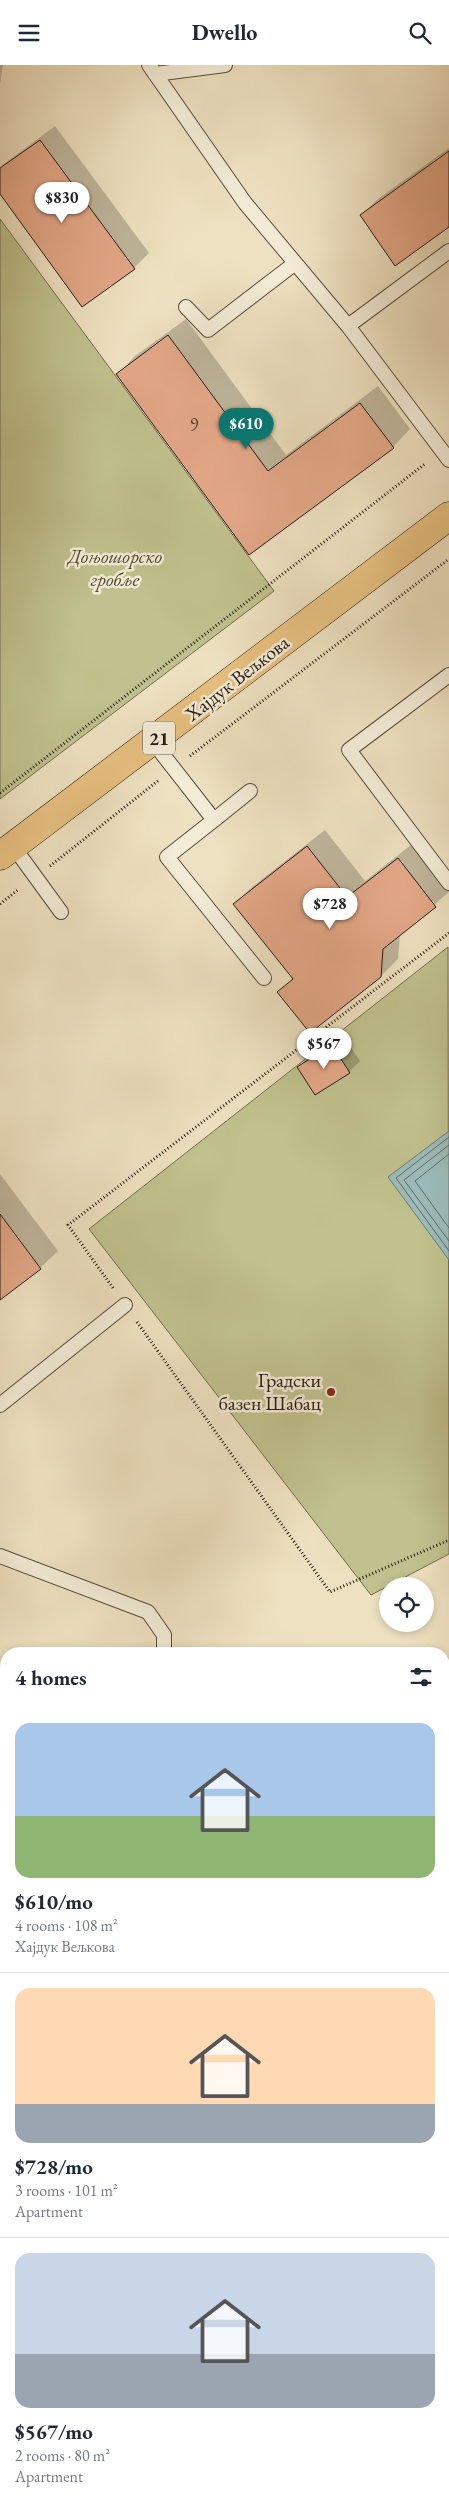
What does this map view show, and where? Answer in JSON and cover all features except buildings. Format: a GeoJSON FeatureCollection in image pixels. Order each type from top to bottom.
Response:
{"type":"FeatureCollection","features":[{"type":"Feature","properties":{"kind":"main road","name":"Хајдук Вељкова"},"geometry":{"type":"LineString","coordinates":[[7,851],[153,743],[449,516]]}},
{"type":"Feature","properties":{"kind":"lane"},"geometry":{"type":"LineString","coordinates":[[152,70],[226,65]]}},
{"type":"Feature","properties":{"kind":"lane"},"geometry":{"type":"LineString","coordinates":[[152,70],[244,203],[348,326],[446,455]]}},
{"type":"Feature","properties":{"kind":"lane"},"geometry":{"type":"LineString","coordinates":[[348,326],[449,251]]}},
{"type":"Feature","properties":{"kind":"lane"},"geometry":{"type":"LineString","coordinates":[[186,307],[208,330],[294,264]]}},
{"type":"Feature","properties":{"kind":"lane"},"geometry":{"type":"LineString","coordinates":[[449,675],[349,750],[449,883]]}},
{"type":"Feature","properties":{"kind":"lane"},"geometry":{"type":"LineString","coordinates":[[153,743],[214,820]]}},
{"type":"Feature","properties":{"kind":"lane"},"geometry":{"type":"LineString","coordinates":[[250,791],[167,857],[264,978]]}},
{"type":"Feature","properties":{"kind":"lane"},"geometry":{"type":"LineString","coordinates":[[7,851],[36,877],[61,912]]}},
{"type":"Feature","properties":{"kind":"lane"},"geometry":{"type":"LineString","coordinates":[[0,1405],[125,1305]]}},
{"type":"Feature","properties":{"kind":"lane"},"geometry":{"type":"LineString","coordinates":[[0,1556],[148,1612],[164,1635],[164,1647]]}},
{"type":"Feature","properties":{"kind":"path"},"geometry":{"type":"LineString","coordinates":[[0,793],[446,455]]}},
{"type":"Feature","properties":{"kind":"path"},"geometry":{"type":"LineString","coordinates":[[0,904],[449,559]]}},
{"type":"Feature","properties":{"kind":"path"},"geometry":{"type":"LineString","coordinates":[[449,933],[68,1225],[330,1592],[449,1540]]}},
{"type":"Feature","properties":{"kind":"green space","name":"Доњошорско гробље"},"geometry":{"type":"Polygon","coordinates":[[[0,219],[274,591],[0,799],[0,219]]]}},
{"type":"Feature","properties":{"kind":"green space","name":"Градски базен Шабац"},"geometry":{"type":"Polygon","coordinates":[[[448,947],[449,1554],[405,1577],[379,1577],[379,1591],[371,1595],[89,1229],[448,947]]]}},
{"type":"Feature","properties":{"kind":"water"},"geometry":{"type":"Polygon","coordinates":[[[449,1131],[449,1260],[388,1177],[449,1131]]]}},
{"type":"Feature","properties":{"kind":"place","name":"Градски базен Шабац"},"geometry":{"type":"Point","coordinates":[331,1392]}}]}
